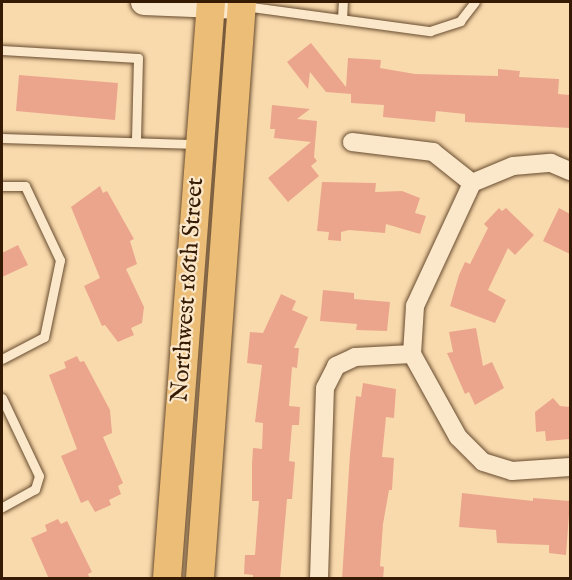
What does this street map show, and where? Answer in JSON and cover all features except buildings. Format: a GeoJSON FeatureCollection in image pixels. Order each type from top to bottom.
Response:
{"type":"FeatureCollection","features":[{"type":"Feature","properties":{"kind":"main road","name":"Northwest 186th Street"},"geometry":{"type":"LineString","coordinates":[[167,575],[211,3]]}},
{"type":"Feature","properties":{"kind":"main road","name":"Northwest 186th Street"},"geometry":{"type":"LineString","coordinates":[[200,576],[242,4]]}},
{"type":"Feature","properties":{"kind":"main road"},"geometry":{"type":"LineString","coordinates":[[167,575],[200,576]]}},
{"type":"Feature","properties":{"kind":"street"},"geometry":{"type":"LineString","coordinates":[[144,2],[242,4]]}},
{"type":"Feature","properties":{"kind":"street"},"geometry":{"type":"LineString","coordinates":[[352,142],[433,152],[472,183]]}},
{"type":"Feature","properties":{"kind":"street"},"geometry":{"type":"LineString","coordinates":[[570,171],[551,163],[513,166],[472,183],[415,306],[412,354],[458,437],[483,462],[512,471],[570,467]]}},
{"type":"Feature","properties":{"kind":"street"},"geometry":{"type":"LineString","coordinates":[[320,579],[326,388],[336,366],[355,357],[412,354]]}},
{"type":"Feature","properties":{"kind":"lane"},"geometry":{"type":"LineString","coordinates":[[342,19],[343,2]]}},
{"type":"Feature","properties":{"kind":"lane"},"geometry":{"type":"LineString","coordinates":[[242,4],[430,31],[460,21],[475,2]]}},
{"type":"Feature","properties":{"kind":"lane"},"geometry":{"type":"LineString","coordinates":[[2,50],[138,58],[136,142]]}},
{"type":"Feature","properties":{"kind":"lane"},"geometry":{"type":"LineString","coordinates":[[2,138],[199,144]]}},
{"type":"Feature","properties":{"kind":"lane"},"geometry":{"type":"LineString","coordinates":[[2,186],[25,186],[60,260],[44,337],[2,359]]}},
{"type":"Feature","properties":{"kind":"lane"},"geometry":{"type":"LineString","coordinates":[[2,398],[39,476],[34,489],[2,507]]}}]}
